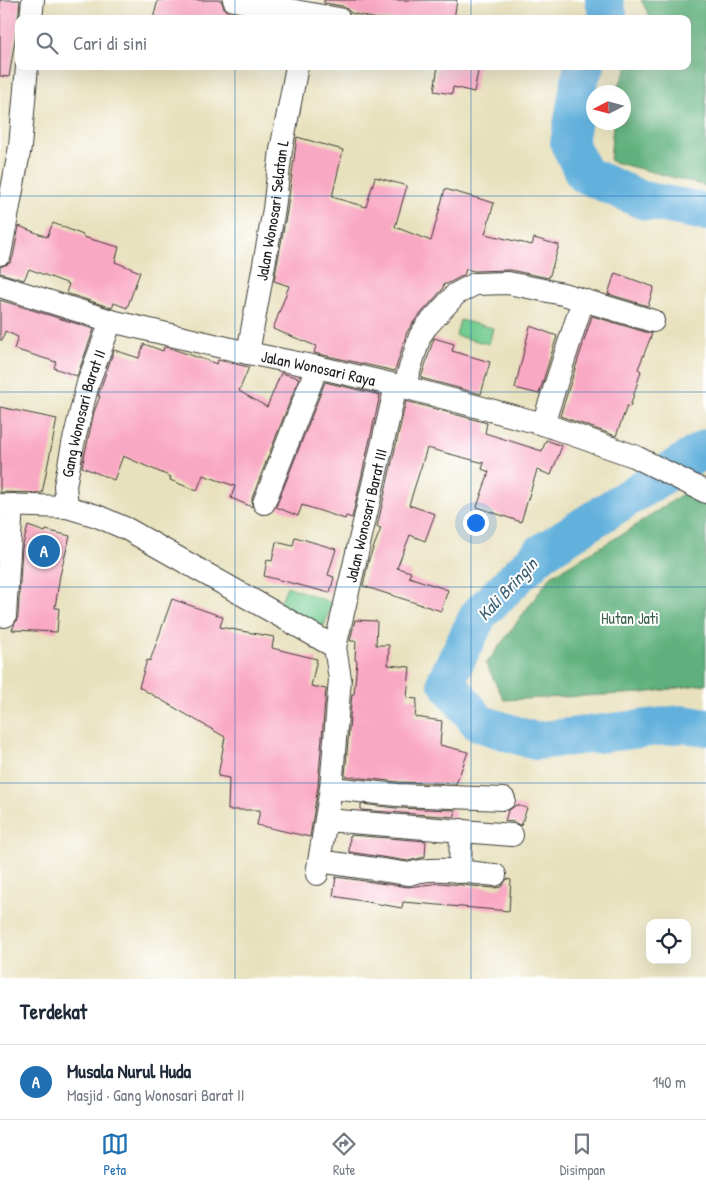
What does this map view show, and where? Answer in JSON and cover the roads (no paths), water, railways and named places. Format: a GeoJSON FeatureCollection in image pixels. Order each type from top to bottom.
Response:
{"type":"FeatureCollection","features":[{"type":"Feature","properties":{"kind":"street"},"geometry":{"type":"LineString","coordinates":[[31,15],[33,0]]}},
{"type":"Feature","properties":{"kind":"street"},"geometry":{"type":"LineString","coordinates":[[234,0],[324,15]]}},
{"type":"Feature","properties":{"kind":"street"},"geometry":{"type":"LineString","coordinates":[[0,254],[20,147],[27,70]]}},
{"type":"Feature","properties":{"kind":"street","name":"Jalan Wonosari Selatan L"},"geometry":{"type":"LineString","coordinates":[[248,353],[274,209],[281,150],[296,70]]}},
{"type":"Feature","properties":{"kind":"street","name":"Jalan Wonosari Barat III"},"geometry":{"type":"LineString","coordinates":[[335,647],[400,386],[420,336],[456,294],[475,284],[508,283],[563,294],[653,320]]}},
{"type":"Feature","properties":{"kind":"street","name":"Jalan Wonosari Raya"},"geometry":{"type":"LineString","coordinates":[[0,286],[111,321],[400,386],[543,424],[634,456],[706,492]]}},
{"type":"Feature","properties":{"kind":"street"},"geometry":{"type":"LineString","coordinates":[[543,424],[583,300]]}},
{"type":"Feature","properties":{"kind":"street","name":"Gang Wonosari Barat II"},"geometry":{"type":"LineString","coordinates":[[67,507],[64,486],[77,427],[88,383],[111,321]]}},
{"type":"Feature","properties":{"kind":"street"},"geometry":{"type":"LineString","coordinates":[[264,503],[317,367]]}},
{"type":"Feature","properties":{"kind":"street"},"geometry":{"type":"LineString","coordinates":[[5,616],[6,505],[67,507],[97,516],[127,529],[335,647],[340,679],[331,788],[318,868],[409,874],[432,870],[495,875]]}},
{"type":"Feature","properties":{"kind":"street"},"geometry":{"type":"LineString","coordinates":[[331,788],[397,795],[504,799]]}},
{"type":"Feature","properties":{"kind":"street"},"geometry":{"type":"LineString","coordinates":[[326,820],[512,835]]}},
{"type":"Feature","properties":{"kind":"street"},"geometry":{"type":"LineString","coordinates":[[460,830],[460,872]]}},
{"type":"Feature","properties":{"kind":"waterway","name":"Kali Bringin"},"geometry":{"type":"LineString","coordinates":[[604,0],[608,15]]}},
{"type":"Feature","properties":{"kind":"waterway","name":"Kali Bringin"},"geometry":{"type":"LineString","coordinates":[[584,70],[581,74],[569,143],[584,174],[642,200],[706,212]]}},
{"type":"Feature","properties":{"kind":"waterway","name":"Kali Bringin"},"geometry":{"type":"LineString","coordinates":[[706,448],[541,553],[479,614],[446,681],[479,723],[535,741],[683,724],[706,727]]}},
{"type":"Feature","properties":{"kind":"place","name":"Musala Nurul Huda"},"geometry":{"type":"Point","coordinates":[44,551]}},
{"type":"Feature","properties":{"kind":"park label","name":"Hutan Jati"},"geometry":{"type":"Point","coordinates":[630,618]}}]}
